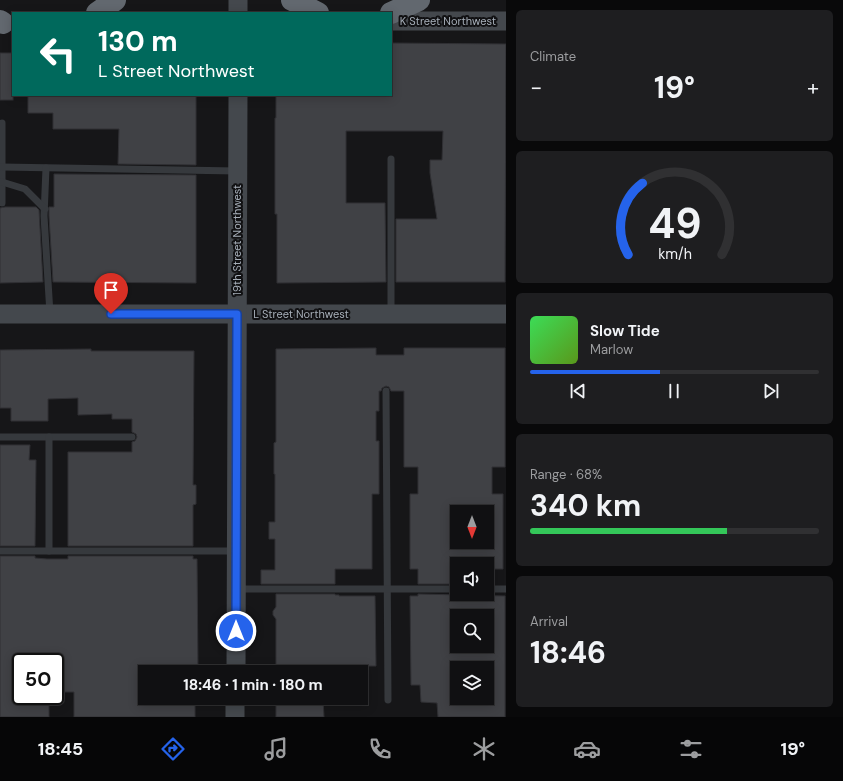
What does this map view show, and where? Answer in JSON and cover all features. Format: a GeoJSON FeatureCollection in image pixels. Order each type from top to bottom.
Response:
{"type":"FeatureCollection","features":[{"type":"Feature","properties":{"kind":"highway"},"geometry":{"type":"LineString","coordinates":[[98,12],[115,0]]}},
{"type":"Feature","properties":{"kind":"highway"},"geometry":{"type":"LineString","coordinates":[[292,0],[316,12]]}},
{"type":"Feature","properties":{"kind":"highway"},"geometry":{"type":"LineString","coordinates":[[392,13],[419,0]]}},
{"type":"Feature","properties":{"kind":"main road"},"geometry":{"type":"LineString","coordinates":[[238,0],[238,12]]}},
{"type":"Feature","properties":{"kind":"main road","name":"K Street Northwest"},"geometry":{"type":"LineString","coordinates":[[392,21],[506,21]]}},
{"type":"Feature","properties":{"kind":"main road","name":"19th Street Northwest"},"geometry":{"type":"LineString","coordinates":[[236,665],[238,96]]}},
{"type":"Feature","properties":{"kind":"main road","name":"L Street Northwest"},"geometry":{"type":"LineString","coordinates":[[0,314],[506,314]]}},
{"type":"Feature","properties":{"kind":"main road"},"geometry":{"type":"LineString","coordinates":[[0,326],[29,314]]}},
{"type":"Feature","properties":{"kind":"main road"},"geometry":{"type":"LineString","coordinates":[[235,717],[236,705]]}},
{"type":"Feature","properties":{"kind":"lane"},"geometry":{"type":"LineString","coordinates":[[2,123],[2,203]]}},
{"type":"Feature","properties":{"kind":"lane"},"geometry":{"type":"LineString","coordinates":[[391,159],[391,314]]}},
{"type":"Feature","properties":{"kind":"lane"},"geometry":{"type":"LineString","coordinates":[[2,167],[237,171]]}},
{"type":"Feature","properties":{"kind":"lane"},"geometry":{"type":"LineString","coordinates":[[46,168],[45,209],[50,314]]}},
{"type":"Feature","properties":{"kind":"lane"},"geometry":{"type":"LineString","coordinates":[[2,182],[25,188],[45,209]]}},
{"type":"Feature","properties":{"kind":"lane"},"geometry":{"type":"LineString","coordinates":[[386,391],[386,588],[388,700]]}},
{"type":"Feature","properties":{"kind":"lane"},"geometry":{"type":"LineString","coordinates":[[0,437],[132,437]]}},
{"type":"Feature","properties":{"kind":"lane"},"geometry":{"type":"LineString","coordinates":[[49,437],[49,551]]}},
{"type":"Feature","properties":{"kind":"lane"},"geometry":{"type":"LineString","coordinates":[[0,551],[236,551]]}},
{"type":"Feature","properties":{"kind":"lane"},"geometry":{"type":"LineString","coordinates":[[236,589],[450,589]]}},
{"type":"Feature","properties":{"kind":"lane"},"geometry":{"type":"LineString","coordinates":[[494,589],[506,589]]}},
{"type":"Feature","properties":{"kind":"building"},"geometry":{"type":"Polygon","coordinates":[[[392,43],[506,44],[505,282],[396,282],[396,219],[437,219],[430,173],[430,160],[442,160],[443,131],[346,131],[346,203],[385,203],[386,282],[277,283],[277,214],[275,214],[276,96],[392,96],[392,43]]]}},
{"type":"Feature","properties":{"kind":"building"},"geometry":{"type":"Polygon","coordinates":[[[0,53],[12,53],[13,100],[0,100],[0,53]]]}},
{"type":"Feature","properties":{"kind":"building"},"geometry":{"type":"Polygon","coordinates":[[[28,96],[196,96],[196,165],[118,164],[119,129],[53,129],[53,113],[28,113],[28,96]]]}},
{"type":"Feature","properties":{"kind":"building"},"geometry":{"type":"Polygon","coordinates":[[[54,174],[196,175],[196,283],[53,282],[49,207],[54,207],[54,174]]]}},
{"type":"Feature","properties":{"kind":"building"},"geometry":{"type":"Polygon","coordinates":[[[36,207],[39,210],[43,282],[0,283],[0,208],[36,207]]]}},
{"type":"Feature","properties":{"kind":"building"},"geometry":{"type":"Polygon","coordinates":[[[376,348],[376,355],[404,355],[404,348],[505,348],[505,467],[492,467],[492,494],[503,494],[503,569],[494,569],[494,557],[450,557],[450,584],[418,584],[418,569],[410,569],[410,494],[418,494],[418,467],[404,467],[404,391],[391,391],[389,387],[386,386],[379,391],[379,411],[376,411],[376,441],[379,441],[379,494],[372,494],[372,569],[335,569],[335,584],[261,584],[261,570],[275,570],[275,539],[269,539],[269,522],[275,522],[274,443],[276,442],[276,349],[376,348]]]}},
{"type":"Feature","properties":{"kind":"building"},"geometry":{"type":"Polygon","coordinates":[[[91,349],[91,351],[194,351],[193,485],[196,485],[196,504],[193,505],[193,546],[68,546],[68,452],[132,452],[132,442],[135,441],[137,437],[136,434],[132,432],[132,419],[112,419],[112,414],[78,415],[78,398],[48,399],[48,421],[11,421],[11,408],[0,408],[0,350],[91,349]]]}},
{"type":"Feature","properties":{"kind":"building"},"geometry":{"type":"Polygon","coordinates":[[[0,445],[30,445],[29,460],[36,460],[35,546],[0,546],[0,445]]]}},
{"type":"Feature","properties":{"kind":"building"},"geometry":{"type":"Polygon","coordinates":[[[0,556],[35,556],[35,558],[68,559],[68,556],[193,556],[193,559],[197,559],[198,665],[138,665],[138,705],[195,705],[195,717],[74,717],[74,692],[64,692],[64,653],[12,653],[12,705],[49,705],[49,717],[0,717],[0,556]]]}},
{"type":"Feature","properties":{"kind":"building"},"geometry":{"type":"Polygon","coordinates":[[[276,594],[375,596],[376,666],[276,665],[276,619],[273,615],[273,611],[276,607],[276,594]]]}},
{"type":"Feature","properties":{"kind":"building"},"geometry":{"type":"Polygon","coordinates":[[[418,594],[450,595],[450,601],[494,601],[494,596],[505,596],[505,717],[438,717],[437,703],[421,702],[420,685],[411,685],[410,596],[418,596],[418,594]]]}},
{"type":"Feature","properties":{"kind":"building"},"geometry":{"type":"Polygon","coordinates":[[[276,705],[323,705],[324,717],[276,717],[276,705]]]}},
{"type":"Feature","properties":{"kind":"route"},"geometry":{"type":"LineString","coordinates":[[111,314],[237,314],[236,631]]}}]}
